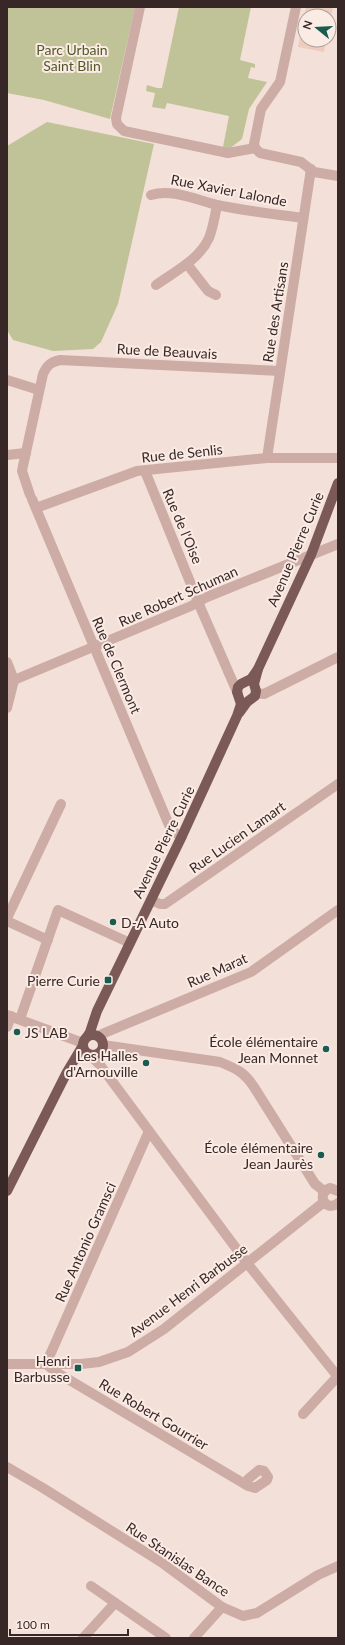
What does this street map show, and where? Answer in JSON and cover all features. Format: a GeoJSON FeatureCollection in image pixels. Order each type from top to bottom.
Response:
{"type":"FeatureCollection","features":[{"type":"Feature","properties":{"kind":"main road","name":"Avenue Pierre Curie"},"geometry":{"type":"LineString","coordinates":[[93,1043],[97,1011],[182,836],[237,716],[247,691],[310,555],[338,483]]}},
{"type":"Feature","properties":{"kind":"main road"},"geometry":{"type":"LineString","coordinates":[[7,1191],[72,1064],[93,1043]]}},
{"type":"Feature","properties":{"kind":"street"},"geometry":{"type":"LineString","coordinates":[[140,7],[116,118],[117,124],[124,131],[228,153],[255,148]]}},
{"type":"Feature","properties":{"kind":"street"},"geometry":{"type":"LineString","coordinates":[[296,7],[280,82],[261,109],[254,144],[255,148],[260,153],[301,162],[317,172],[338,176]]}},
{"type":"Feature","properties":{"kind":"street","name":"Rue des Artisans"},"geometry":{"type":"LineString","coordinates":[[266,458],[311,169]]}},
{"type":"Feature","properties":{"kind":"street","name":"Rue Xavier Lalonde"},"geometry":{"type":"LineString","coordinates":[[151,195],[160,192],[179,195],[217,205],[303,218]]}},
{"type":"Feature","properties":{"kind":"street"},"geometry":{"type":"LineString","coordinates":[[156,285],[188,264],[203,248],[208,239],[217,205]]}},
{"type":"Feature","properties":{"kind":"street"},"geometry":{"type":"LineString","coordinates":[[188,264],[208,291],[216,295]]}},
{"type":"Feature","properties":{"kind":"street","name":"Rue de Beauvais"},"geometry":{"type":"LineString","coordinates":[[53,361],[60,360],[280,371]]}},
{"type":"Feature","properties":{"kind":"street","name":"Rue de Clermont"},"geometry":{"type":"LineString","coordinates":[[53,361],[47,366],[43,374],[22,471],[169,825],[175,832],[182,836]]}},
{"type":"Feature","properties":{"kind":"street"},"geometry":{"type":"LineString","coordinates":[[7,380],[39,390]]}},
{"type":"Feature","properties":{"kind":"street"},"geometry":{"type":"LineString","coordinates":[[7,455],[26,453]]}},
{"type":"Feature","properties":{"kind":"street","name":"Rue de Senlis"},"geometry":{"type":"LineString","coordinates":[[33,500],[145,470],[266,458],[338,458]]}},
{"type":"Feature","properties":{"kind":"street","name":"Rue de l'Oise"},"geometry":{"type":"LineString","coordinates":[[145,470],[198,602],[232,681],[247,691]]}},
{"type":"Feature","properties":{"kind":"street","name":"Rue Robert Schuman"},"geometry":{"type":"LineString","coordinates":[[11,681],[94,647],[207,597],[338,544]]}},
{"type":"Feature","properties":{"kind":"street"},"geometry":{"type":"LineString","coordinates":[[247,691],[264,694],[338,656]]}},
{"type":"Feature","properties":{"kind":"street"},"geometry":{"type":"LineString","coordinates":[[7,662],[11,681],[7,708]]}},
{"type":"Feature","properties":{"kind":"street","name":"Rue Lucien Lamart"},"geometry":{"type":"LineString","coordinates":[[151,900],[164,904],[338,784]]}},
{"type":"Feature","properties":{"kind":"street"},"geometry":{"type":"LineString","coordinates":[[7,918],[61,804]]}},
{"type":"Feature","properties":{"kind":"street"},"geometry":{"type":"LineString","coordinates":[[7,1027],[48,940],[58,910],[130,943]]}},
{"type":"Feature","properties":{"kind":"street","name":"Rue Marat"},"geometry":{"type":"LineString","coordinates":[[93,1043],[251,972],[338,910]]}},
{"type":"Feature","properties":{"kind":"street"},"geometry":{"type":"LineString","coordinates":[[7,921],[48,940]]}},
{"type":"Feature","properties":{"kind":"street"},"geometry":{"type":"LineString","coordinates":[[13,1017],[93,1043],[213,1061],[238,1069],[247,1076],[314,1184],[324,1191]]}},
{"type":"Feature","properties":{"kind":"street"},"geometry":{"type":"LineString","coordinates":[[93,1043],[149,1131],[247,1263],[338,1377],[303,1414]]}},
{"type":"Feature","properties":{"kind":"street","name":"Rue Antonio Gramsci"},"geometry":{"type":"LineString","coordinates":[[46,1364],[149,1131]]}},
{"type":"Feature","properties":{"kind":"street"},"geometry":{"type":"LineString","coordinates":[[338,1191],[330,1188],[324,1191],[322,1197],[324,1202],[329,1206],[338,1204]]}},
{"type":"Feature","properties":{"kind":"street","name":"Avenue Henri Barbusse"},"geometry":{"type":"LineString","coordinates":[[7,1364],[81,1364],[100,1362],[128,1352],[164,1328],[324,1202]]}},
{"type":"Feature","properties":{"kind":"street","name":"Rue Robert Gourrier"},"geometry":{"type":"LineString","coordinates":[[46,1364],[248,1486]]}},
{"type":"Feature","properties":{"kind":"street","name":"Rue Stanislas Bance"},"geometry":{"type":"LineString","coordinates":[[7,1467],[44,1488],[161,1562],[222,1607],[243,1616],[256,1614],[318,1576],[338,1566]]}},
{"type":"Feature","properties":{"kind":"street"},"geometry":{"type":"LineString","coordinates":[[91,1586],[166,1638]]}},
{"type":"Feature","properties":{"kind":"street"},"geometry":{"type":"LineString","coordinates":[[83,1638],[115,1603]]}},
{"type":"Feature","properties":{"kind":"street"},"geometry":{"type":"LineString","coordinates":[[194,1638],[222,1607]]}},
{"type":"Feature","properties":{"kind":"green space","name":"Parc Urbain Saint Blin"},"geometry":{"type":"Polygon","coordinates":[[[7,7],[135,7],[110,119],[44,100],[7,93],[7,7]]]}},
{"type":"Feature","properties":{"kind":"green space"},"geometry":{"type":"Polygon","coordinates":[[[179,7],[251,7],[240,60],[255,64],[255,68],[251,67],[248,78],[267,82],[249,109],[242,139],[229,149],[223,147],[229,116],[167,103],[165,109],[152,107],[155,93],[146,91],[147,85],[162,88],[179,7]]]}},
{"type":"Feature","properties":{"kind":"green space"},"geometry":{"type":"Polygon","coordinates":[[[47,122],[154,144],[118,304],[101,342],[93,349],[53,351],[13,340],[7,330],[7,146],[47,122]]]}},
{"type":"Feature","properties":{"kind":"shaded area"},"geometry":{"type":"Polygon","coordinates":[[[306,7],[333,7],[333,8],[306,7]]]}},
{"type":"Feature","properties":{"kind":"shaded area"},"geometry":{"type":"Polygon","coordinates":[[[303,48],[325,48],[324,52],[303,48]]]}},
{"type":"Feature","properties":{"kind":"place","name":"D-A Auto"},"geometry":{"type":"Point","coordinates":[113,922]}},
{"type":"Feature","properties":{"kind":"place","name":"Pierre Curie"},"geometry":{"type":"Point","coordinates":[108,980]}},
{"type":"Feature","properties":{"kind":"place","name":"JS LAB"},"geometry":{"type":"Point","coordinates":[17,1032]}},
{"type":"Feature","properties":{"kind":"place","name":"École élémentaire Jean Monnet"},"geometry":{"type":"Point","coordinates":[326,1049]}},
{"type":"Feature","properties":{"kind":"place","name":"Les Halles d'Arnouville"},"geometry":{"type":"Point","coordinates":[146,1063]}},
{"type":"Feature","properties":{"kind":"place","name":"École élémentaire Jean Jaurès"},"geometry":{"type":"Point","coordinates":[321,1155]}},
{"type":"Feature","properties":{"kind":"place","name":"Henri Barbusse"},"geometry":{"type":"Point","coordinates":[78,1368]}}]}
